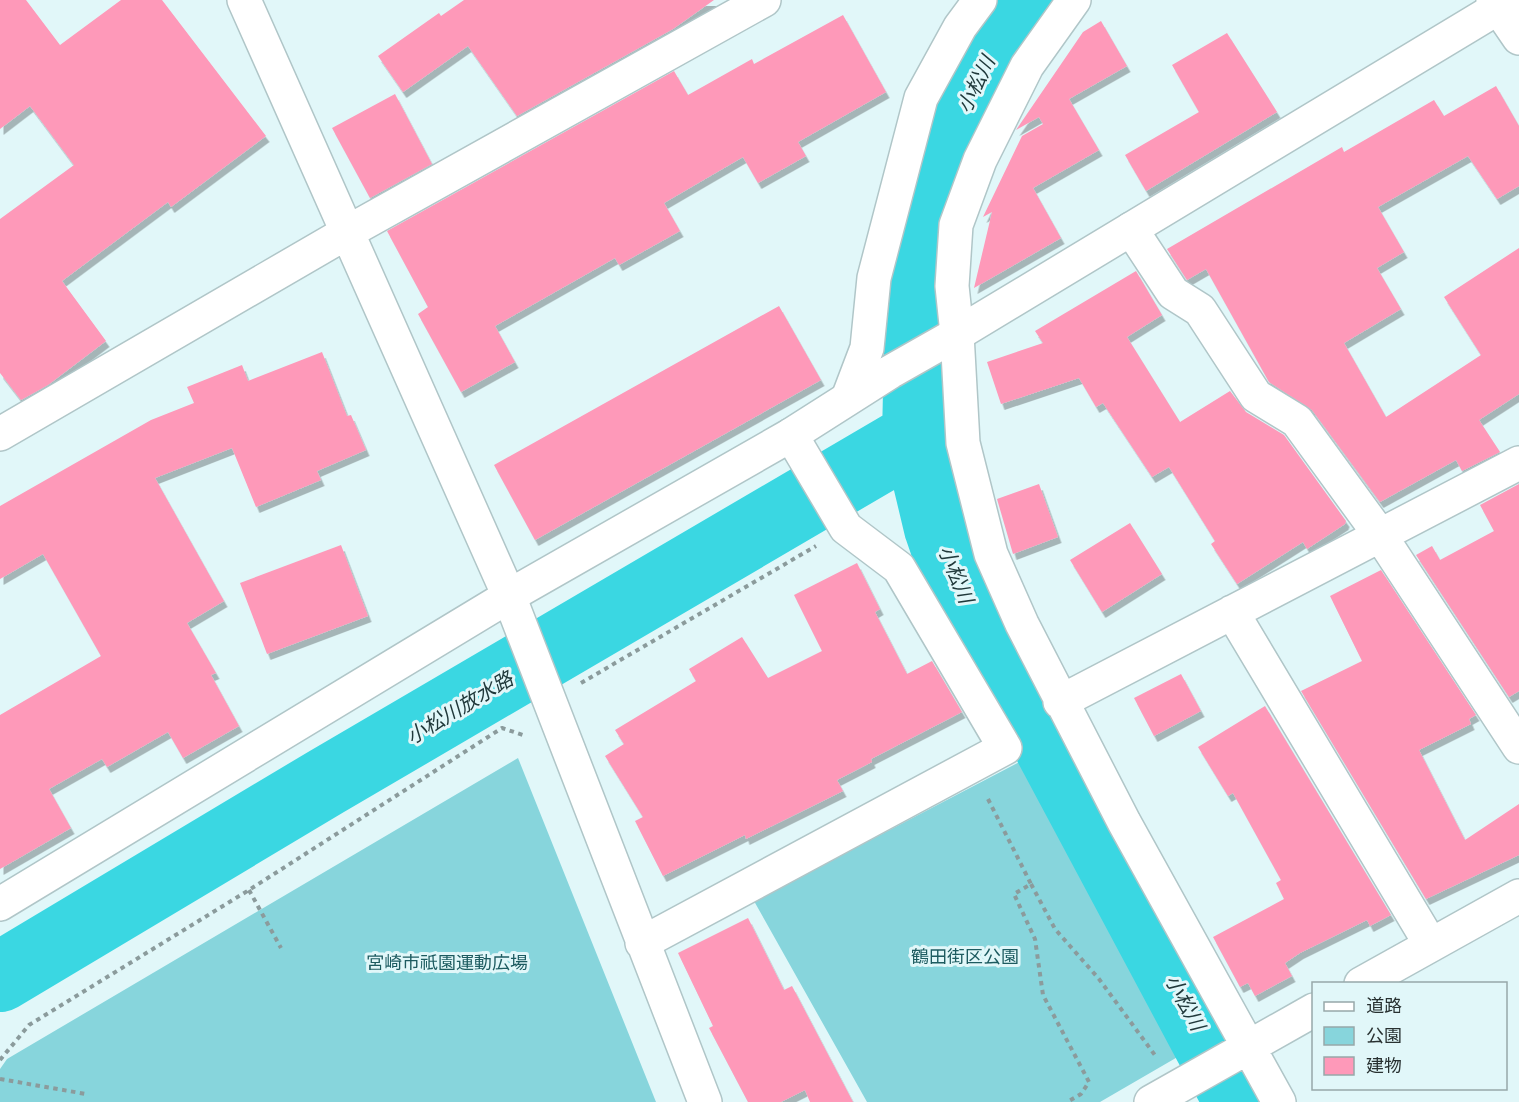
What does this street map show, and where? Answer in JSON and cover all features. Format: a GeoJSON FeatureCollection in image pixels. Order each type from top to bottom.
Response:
{"type":"FeatureCollection","features":[{"type":"Feature","properties":{"kind":"street"},"geometry":{"type":"LineString","coordinates":[[244,0],[509,596],[705,1102]]}},
{"type":"Feature","properties":{"kind":"street"},"geometry":{"type":"LineString","coordinates":[[0,434],[346,233],[764,0]]}},
{"type":"Feature","properties":{"kind":"street"},"geometry":{"type":"LineString","coordinates":[[848,398],[867,348],[874,278],[921,98],[960,27],[980,0]]}},
{"type":"Feature","properties":{"kind":"street"},"geometry":{"type":"LineString","coordinates":[[1074,0],[1027,66],[980,160],[956,225],[950,338],[963,443],[991,554],[1060,702],[1279,1102]]}},
{"type":"Feature","properties":{"kind":"street"},"geometry":{"type":"LineString","coordinates":[[0,904],[509,596],[790,435],[890,372],[1131,229],[1501,3],[1519,38]]}},
{"type":"Feature","properties":{"kind":"street"},"geometry":{"type":"LineString","coordinates":[[1131,229],[1173,293],[1200,310],[1256,396],[1297,421],[1380,535],[1519,747]]}},
{"type":"Feature","properties":{"kind":"street"},"geometry":{"type":"LineString","coordinates":[[642,943],[1005,748],[899,568],[846,528],[790,435]]}},
{"type":"Feature","properties":{"kind":"street"},"geometry":{"type":"LineString","coordinates":[[1060,702],[1519,463]]}},
{"type":"Feature","properties":{"kind":"street"},"geometry":{"type":"LineString","coordinates":[[1232,612],[1431,945]]}},
{"type":"Feature","properties":{"kind":"street"},"geometry":{"type":"LineString","coordinates":[[1365,982],[1519,896]]}},
{"type":"Feature","properties":{"kind":"street"},"geometry":{"type":"LineString","coordinates":[[1150,1102],[1183,1094],[1249,1046],[1312,1011]]}},
{"type":"Feature","properties":{"kind":"path"},"geometry":{"type":"LineString","coordinates":[[550,701],[846,528]]}},
{"type":"Feature","properties":{"kind":"path"},"geometry":{"type":"LineString","coordinates":[[0,1060],[29,1025],[249,890],[502,728],[529,737]]}},
{"type":"Feature","properties":{"kind":"path"},"geometry":{"type":"LineString","coordinates":[[972,766],[1055,929],[1099,979],[1183,1094]]}},
{"type":"Feature","properties":{"kind":"path"},"geometry":{"type":"LineString","coordinates":[[1031,884],[1014,894],[1035,939],[1043,994],[1089,1082],[1081,1094],[1067,1102]]}},
{"type":"Feature","properties":{"kind":"path"},"geometry":{"type":"LineString","coordinates":[[249,890],[281,948]]}},
{"type":"Feature","properties":{"kind":"path"},"geometry":{"type":"LineString","coordinates":[[0,1079],[86,1094]]}},
{"type":"Feature","properties":{"kind":"green space","name":"宮崎市祇園運動広場"},"geometry":{"type":"Polygon","coordinates":[[[518,758],[656,1102],[0,1102],[0,1069],[7,1059],[518,758]]]}},
{"type":"Feature","properties":{"kind":"green space","name":"鶴田街区公園"},"geometry":{"type":"Polygon","coordinates":[[[1027,758],[1181,1055],[1100,1102],[867,1102],[754,901],[1027,758]]]}},
{"type":"Feature","properties":{"kind":"building"},"geometry":{"type":"Polygon","coordinates":[[[0,0],[26,0],[60,45],[121,0],[162,0],[266,136],[171,207],[168,202],[62,281],[106,341],[48,385],[21,400],[0,373],[0,219],[74,165],[30,106],[0,129],[0,0]]]}},
{"type":"Feature","properties":{"kind":"building"},"geometry":{"type":"Polygon","coordinates":[[[464,0],[714,0],[673,29],[517,116],[468,46],[403,92],[378,56],[439,13],[441,16],[464,0]]]}},
{"type":"Feature","properties":{"kind":"building"},"geometry":{"type":"Polygon","coordinates":[[[843,15],[886,92],[798,142],[806,156],[758,183],[743,157],[664,203],[680,231],[619,265],[615,258],[495,326],[515,362],[461,392],[418,314],[428,307],[387,231],[674,71],[688,95],[752,59],[754,64],[843,15]]]}},
{"type":"Feature","properties":{"kind":"building"},"geometry":{"type":"Polygon","coordinates":[[[1101,21],[1127,66],[1069,99],[1099,150],[1033,188],[1061,238],[974,288],[992,212],[983,217],[1022,136],[1043,124],[1039,117],[1016,130],[1083,32],[1101,21]]]}},
{"type":"Feature","properties":{"kind":"building"},"geometry":{"type":"Polygon","coordinates":[[[1227,33],[1277,112],[1146,191],[1125,155],[1199,112],[1172,65],[1227,33]]]}},
{"type":"Feature","properties":{"kind":"building"},"geometry":{"type":"Polygon","coordinates":[[[1496,86],[1519,126],[1519,186],[1497,199],[1468,156],[1378,207],[1404,252],[1377,268],[1401,309],[1344,343],[1386,417],[1481,355],[1444,297],[1519,248],[1519,394],[1479,420],[1500,452],[1462,471],[1456,460],[1380,502],[1312,410],[1269,382],[1206,269],[1187,280],[1167,249],[1342,147],[1344,152],[1434,100],[1444,116],[1496,86]]]}},
{"type":"Feature","properties":{"kind":"building"},"geometry":{"type":"Polygon","coordinates":[[[395,94],[432,164],[370,198],[332,128],[395,94]]]}},
{"type":"Feature","properties":{"kind":"building"},"geometry":{"type":"Polygon","coordinates":[[[1136,271],[1162,315],[1127,337],[1180,422],[1230,391],[1246,412],[1284,435],[1346,521],[1345,524],[1307,549],[1303,542],[1237,584],[1211,544],[1215,541],[1169,467],[1152,477],[1103,403],[1096,407],[1079,378],[1001,404],[987,362],[1043,343],[1035,331],[1136,271]]]}},
{"type":"Feature","properties":{"kind":"building"},"geometry":{"type":"Polygon","coordinates":[[[779,306],[821,380],[535,540],[494,465],[779,306]]]}},
{"type":"Feature","properties":{"kind":"building"},"geometry":{"type":"Polygon","coordinates":[[[322,352],[347,416],[351,415],[366,450],[317,471],[321,480],[256,507],[232,448],[155,478],[224,601],[187,623],[216,673],[211,675],[239,726],[183,758],[168,732],[107,767],[102,759],[49,789],[71,828],[0,869],[0,715],[101,656],[43,554],[0,579],[0,506],[151,420],[194,403],[187,387],[242,365],[248,381],[322,352]]]}},
{"type":"Feature","properties":{"kind":"building"},"geometry":{"type":"Polygon","coordinates":[[[1039,484],[1058,537],[1013,554],[997,499],[1039,484]]]}},
{"type":"Feature","properties":{"kind":"building"},"geometry":{"type":"Polygon","coordinates":[[[1519,484],[1519,691],[1509,697],[1416,555],[1432,546],[1440,560],[1494,531],[1480,505],[1519,484]]]}},
{"type":"Feature","properties":{"kind":"building"},"geometry":{"type":"Polygon","coordinates":[[[1130,523],[1162,574],[1102,612],[1070,560],[1130,523]]]}},
{"type":"Feature","properties":{"kind":"building"},"geometry":{"type":"Polygon","coordinates":[[[341,545],[368,616],[267,654],[240,583],[341,545]]]}},
{"type":"Feature","properties":{"kind":"building"},"geometry":{"type":"Polygon","coordinates":[[[857,563],[880,609],[875,612],[907,674],[932,661],[962,712],[871,759],[872,762],[837,780],[843,791],[746,839],[745,835],[663,876],[635,821],[643,817],[605,756],[624,744],[615,730],[696,681],[689,669],[742,637],[768,678],[822,651],[794,595],[857,563]]]}},
{"type":"Feature","properties":{"kind":"building"},"geometry":{"type":"Polygon","coordinates":[[[1381,570],[1476,715],[1469,719],[1471,724],[1419,750],[1465,840],[1519,804],[1519,855],[1426,899],[1301,691],[1362,661],[1330,596],[1381,570]]]}},
{"type":"Feature","properties":{"kind":"building"},"geometry":{"type":"Polygon","coordinates":[[[1181,674],[1201,711],[1154,736],[1134,698],[1181,674]]]}},
{"type":"Feature","properties":{"kind":"building"},"geometry":{"type":"Polygon","coordinates":[[[1265,706],[1391,915],[1370,926],[1367,920],[1300,953],[1285,963],[1292,976],[1255,996],[1248,983],[1240,987],[1213,937],[1284,899],[1276,883],[1281,880],[1233,793],[1228,796],[1198,747],[1265,706]]]}},
{"type":"Feature","properties":{"kind":"building"},"geometry":{"type":"Polygon","coordinates":[[[748,918],[784,990],[792,986],[853,1102],[810,1102],[805,1090],[781,1102],[748,1102],[709,1028],[713,1026],[678,953],[748,918]]]}},
{"type":"Feature","properties":{"kind":"waterway","name":"小松川"},"geometry":{"type":"LineString","coordinates":[[1019,0],[960,108],[931,235],[920,304],[917,436],[939,528],[962,595],[1037,724],[1239,1102]]}},
{"type":"Feature","properties":{"kind":"waterway","name":"小松川放水路"},"geometry":{"type":"LineString","coordinates":[[0,977],[326,782],[917,436]]}}]}
